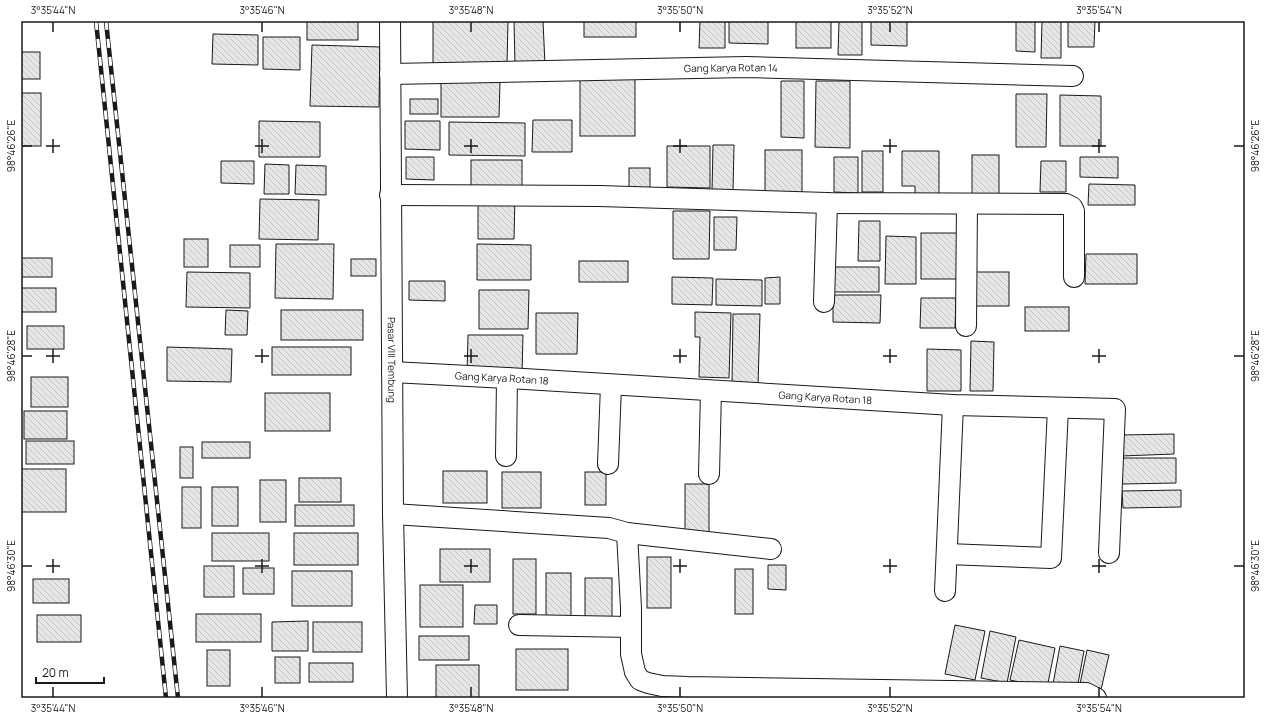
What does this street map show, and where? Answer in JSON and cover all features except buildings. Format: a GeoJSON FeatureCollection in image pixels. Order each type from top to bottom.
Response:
{"type":"FeatureCollection","features":[{"type":"Feature","properties":{"kind":"street","name":"Pasar VIII Tembung"},"geometry":{"type":"LineString","coordinates":[[390,21],[393,514],[397,698]]}},
{"type":"Feature","properties":{"kind":"street","name":"Gang Karya Rotan 14"},"geometry":{"type":"LineString","coordinates":[[390,74],[747,67],[1073,76]]}},
{"type":"Feature","properties":{"kind":"street"},"geometry":{"type":"LineString","coordinates":[[390,195],[599,196],[827,203],[1066,204],[1070,205],[1074,211],[1074,277]]}},
{"type":"Feature","properties":{"kind":"street"},"geometry":{"type":"LineString","coordinates":[[824,302],[827,203]]}},
{"type":"Feature","properties":{"kind":"street"},"geometry":{"type":"LineString","coordinates":[[966,326],[967,204]]}},
{"type":"Feature","properties":{"kind":"street","name":"Gang Karya Rotan 18"},"geometry":{"type":"LineString","coordinates":[[392,372],[953,405],[1115,409],[1109,553]]}},
{"type":"Feature","properties":{"kind":"street"},"geometry":{"type":"LineString","coordinates":[[506,378],[506,456]]}},
{"type":"Feature","properties":{"kind":"street"},"geometry":{"type":"LineString","coordinates":[[608,464],[611,384]]}},
{"type":"Feature","properties":{"kind":"street"},"geometry":{"type":"LineString","coordinates":[[709,474],[711,391]]}},
{"type":"Feature","properties":{"kind":"street"},"geometry":{"type":"LineString","coordinates":[[945,591],[953,405]]}},
{"type":"Feature","properties":{"kind":"street"},"geometry":{"type":"LineString","coordinates":[[947,554],[1051,558],[1058,408]]}},
{"type":"Feature","properties":{"kind":"street"},"geometry":{"type":"LineString","coordinates":[[393,514],[609,528],[627,533],[771,549]]}},
{"type":"Feature","properties":{"kind":"street"},"geometry":{"type":"LineString","coordinates":[[627,533],[631,598],[631,654],[635,672],[640,680],[648,683],[662,686],[1086,693],[1096,698]]}},
{"type":"Feature","properties":{"kind":"street"},"geometry":{"type":"LineString","coordinates":[[519,625],[631,626]]}},
{"type":"Feature","properties":{"kind":"railway"},"geometry":{"type":"LineString","coordinates":[[96,21],[166,698]]}},
{"type":"Feature","properties":{"kind":"railway"},"geometry":{"type":"LineString","coordinates":[[106,21],[178,698]]}}]}
